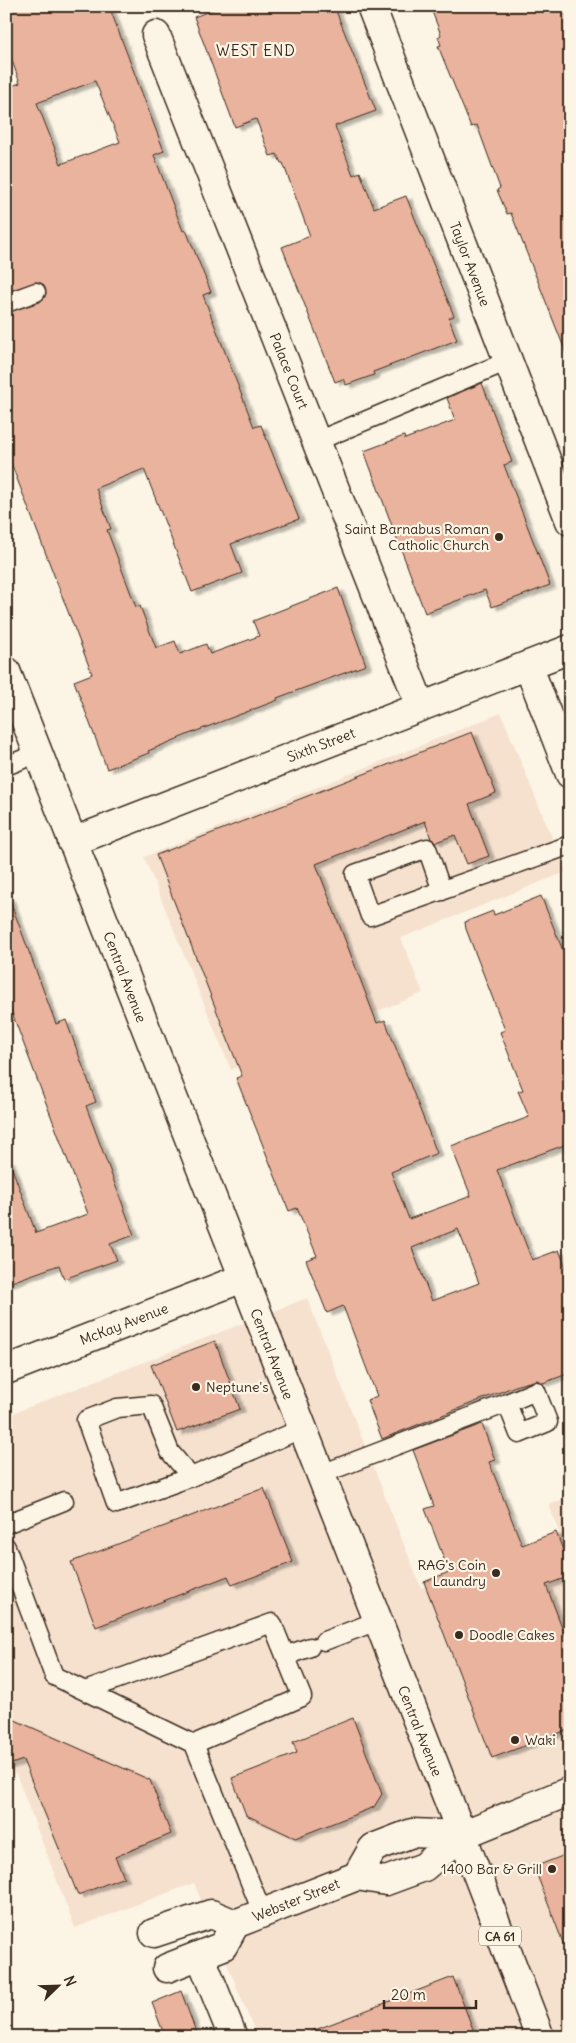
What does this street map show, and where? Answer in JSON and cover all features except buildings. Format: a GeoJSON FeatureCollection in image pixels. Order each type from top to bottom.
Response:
{"type":"FeatureCollection","features":[{"type":"Feature","properties":{"kind":"street","name":"Taylor Avenue"},"geometry":{"type":"LineString","coordinates":[[371,6],[570,521]]}},
{"type":"Feature","properties":{"kind":"street","name":"Palace Court"},"geometry":{"type":"LineString","coordinates":[[156,35],[421,707]]}},
{"type":"Feature","properties":{"kind":"street","name":"Sixth Street"},"geometry":{"type":"LineString","coordinates":[[72,842],[570,649]]}},
{"type":"Feature","properties":{"kind":"street"},"geometry":{"type":"LineString","coordinates":[[528,665],[570,774]]}},
{"type":"Feature","properties":{"kind":"street","name":"Central Avenue"},"geometry":{"type":"LineString","coordinates":[[8,682],[38,753],[540,2037]]}},
{"type":"Feature","properties":{"kind":"street","name":"McKay Avenue"},"geometry":{"type":"LineString","coordinates":[[6,1370],[243,1278]]}},
{"type":"Feature","properties":{"kind":"street","name":"Webster Street"},"geometry":{"type":"LineString","coordinates":[[168,1968],[223,1946],[235,1924],[357,1876],[386,1882],[424,1867],[462,1835],[570,1791]]}},
{"type":"Feature","properties":{"kind":"street","name":"Webster Street"},"geometry":{"type":"LineString","coordinates":[[357,1876],[373,1848],[412,1833],[462,1835]]}},
{"type":"Feature","properties":{"kind":"street","name":"Webster Street"},"geometry":{"type":"LineString","coordinates":[[154,1933],[211,1914],[235,1924]]}},
{"type":"Feature","properties":{"kind":"street"},"geometry":{"type":"LineString","coordinates":[[200,1955],[233,2037]]}},
{"type":"Feature","properties":{"kind":"lane"},"geometry":{"type":"LineString","coordinates":[[6,303],[36,292]]}},
{"type":"Feature","properties":{"kind":"lane"},"geometry":{"type":"LineString","coordinates":[[317,441],[508,361]]}},
{"type":"Feature","properties":{"kind":"lane"},"geometry":{"type":"LineString","coordinates":[[6,766],[38,753]]}},
{"type":"Feature","properties":{"kind":"lane"},"geometry":{"type":"LineString","coordinates":[[442,891],[427,848],[354,874],[370,916],[442,891],[570,845]]}},
{"type":"Feature","properties":{"kind":"lane"},"geometry":{"type":"LineString","coordinates":[[319,1475],[506,1403]]}},
{"type":"Feature","properties":{"kind":"lane"},"geometry":{"type":"LineString","coordinates":[[191,1477],[170,1452],[151,1405],[117,1408],[86,1420],[116,1504],[191,1477],[301,1429]]}},
{"type":"Feature","properties":{"kind":"lane"},"geometry":{"type":"LineString","coordinates":[[6,1524],[64,1501]]}},
{"type":"Feature","properties":{"kind":"lane"},"geometry":{"type":"LineString","coordinates":[[6,1547],[54,1676],[194,1744],[263,1914]]}},
{"type":"Feature","properties":{"kind":"lane"},"geometry":{"type":"LineString","coordinates":[[285,1656],[377,1621]]}},
{"type":"Feature","properties":{"kind":"lane"},"geometry":{"type":"LineString","coordinates":[[86,1691],[272,1623],[302,1697],[194,1744]]}},
{"type":"Feature","properties":{"kind":"shaded area"},"geometry":{"type":"Polygon","coordinates":[[[501,713],[566,872],[401,938],[423,993],[231,1070],[144,857],[501,713]]]}},
{"type":"Feature","properties":{"kind":"shaded area"},"geometry":{"type":"Polygon","coordinates":[[[307,1298],[421,1588],[559,1533],[549,1505],[570,1496],[570,2037],[257,2037],[194,1883],[75,1928],[16,1774],[6,1777],[6,1416],[307,1298]]]}},
{"type":"Feature","properties":{"kind":"place","name":"Saint Barnabus Roman Catholic Church"},"geometry":{"type":"Point","coordinates":[499,537]}},
{"type":"Feature","properties":{"kind":"place","name":"Neptune's"},"geometry":{"type":"Point","coordinates":[196,1387]}},
{"type":"Feature","properties":{"kind":"place","name":"RAG's Coin Laundry"},"geometry":{"type":"Point","coordinates":[496,1573]}},
{"type":"Feature","properties":{"kind":"place","name":"Doodle Cakes"},"geometry":{"type":"Point","coordinates":[459,1635]}},
{"type":"Feature","properties":{"kind":"place","name":"Waki"},"geometry":{"type":"Point","coordinates":[515,1740]}},
{"type":"Feature","properties":{"kind":"place","name":"1400 Bar & Grill"},"geometry":{"type":"Point","coordinates":[552,1869]}},
{"type":"Feature","properties":{"kind":"district","name":"WEST END"},"geometry":{"type":"Point","coordinates":[256,50]}}]}
